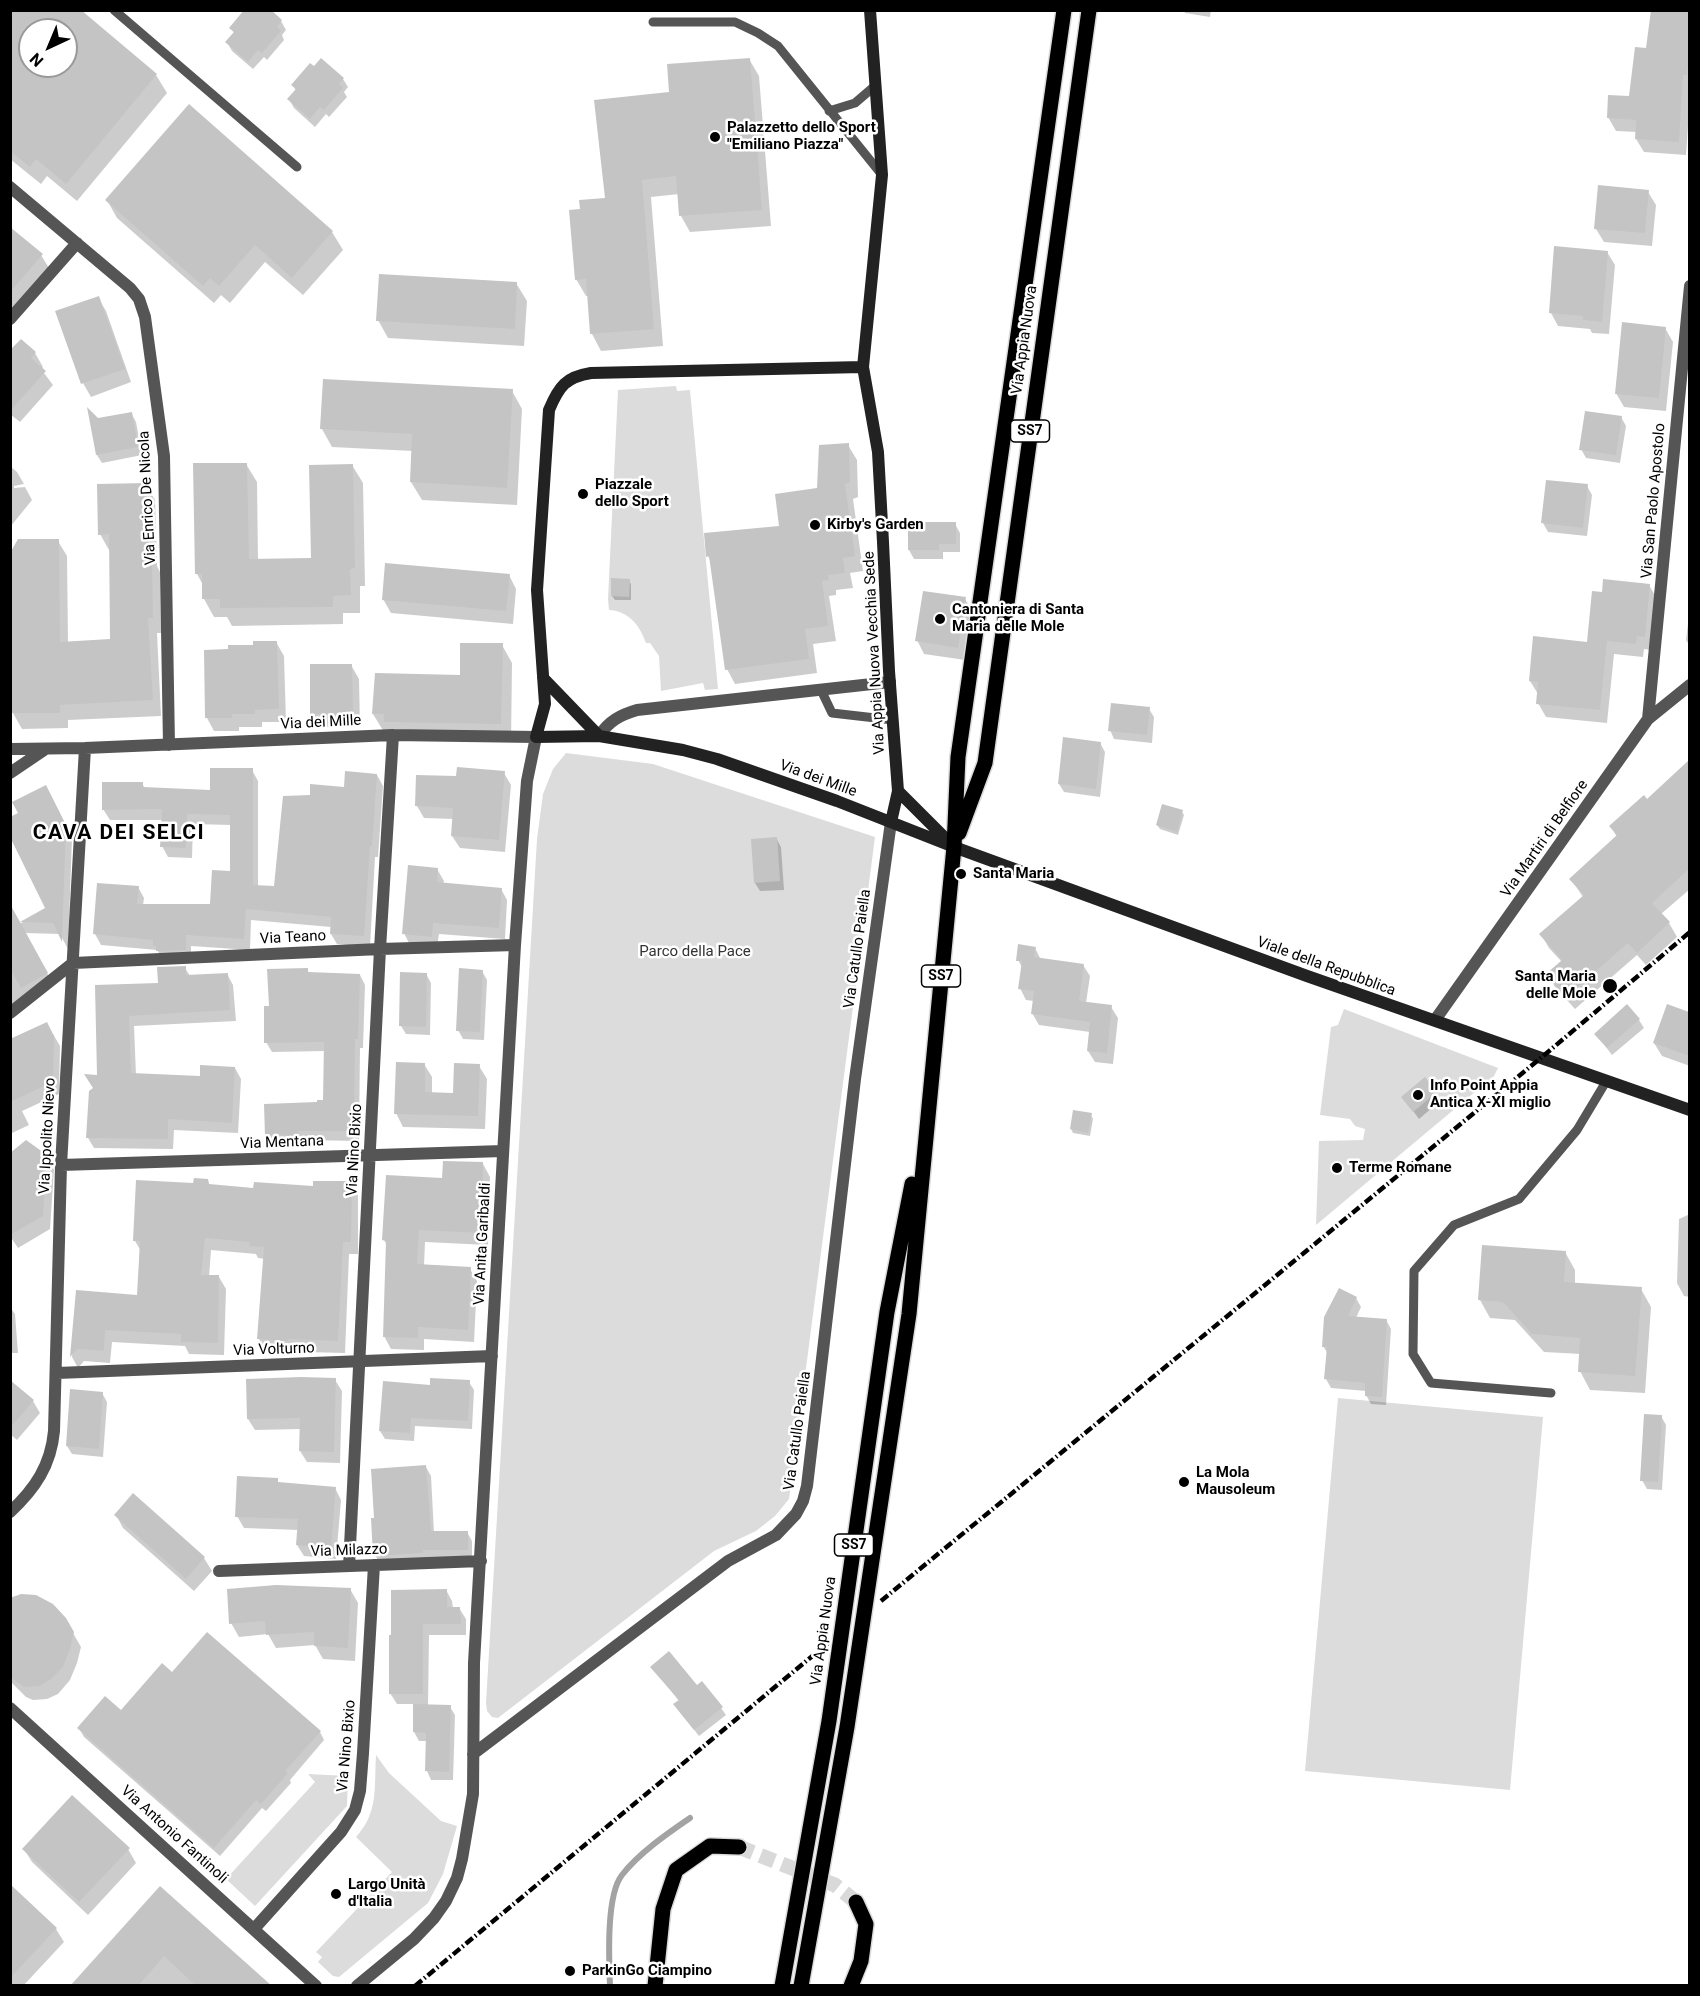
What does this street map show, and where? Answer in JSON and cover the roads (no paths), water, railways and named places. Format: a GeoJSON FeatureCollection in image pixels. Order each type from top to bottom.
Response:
{"type":"FeatureCollection","features":[{"type":"Feature","properties":{"kind":"main road","name":"Via Appia Nuova"},"geometry":{"type":"LineString","coordinates":[[801,1986],[847,1727],[909,1314],[954,847],[958,757],[1064,10]]}},
{"type":"Feature","properties":{"kind":"main road","name":"Via Appia Nuova"},"geometry":{"type":"LineString","coordinates":[[954,847],[985,763],[1091,12]]}},
{"type":"Feature","properties":{"kind":"main road","name":"Via Appia Nuova"},"geometry":{"type":"LineString","coordinates":[[782,1986],[829,1721],[887,1312],[928,1104]]}},
{"type":"Feature","properties":{"kind":"main road"},"geometry":{"type":"LineString","coordinates":[[656,1986],[663,1909],[676,1870],[710,1846],[739,1847]]}},
{"type":"Feature","properties":{"kind":"main road"},"geometry":{"type":"LineString","coordinates":[[851,1986],[861,1961],[866,1924],[856,1902]]}},
{"type":"Feature","properties":{"kind":"street","name":"Via Appia Nuova Vecchia Sede"},"geometry":{"type":"LineString","coordinates":[[870,10],[882,175],[863,367],[878,452],[898,791],[891,822]]}},
{"type":"Feature","properties":{"kind":"street","name":"Via Enrico De Nicola"},"geometry":{"type":"LineString","coordinates":[[10,187],[130,288],[139,299],[145,317],[164,456],[169,745]]}},
{"type":"Feature","properties":{"kind":"street"},"geometry":{"type":"LineString","coordinates":[[10,319],[77,243]]}},
{"type":"Feature","properties":{"kind":"street","name":"Via San Paolo Apostolo"},"geometry":{"type":"LineString","coordinates":[[1648,719],[1689,286]]}},
{"type":"Feature","properties":{"kind":"street"},"geometry":{"type":"LineString","coordinates":[[536,737],[545,704],[537,590],[548,421],[549,410],[555,396],[565,383],[574,376],[591,373],[863,367]]}},
{"type":"Feature","properties":{"kind":"street"},"geometry":{"type":"LineString","coordinates":[[543,678],[599,736],[616,718],[637,710],[890,682]]}},
{"type":"Feature","properties":{"kind":"street","name":"Via Martiri di Belfiore"},"geometry":{"type":"LineString","coordinates":[[1436,1020],[1648,719],[1689,685]]}},
{"type":"Feature","properties":{"kind":"street","name":"Via dei Mille"},"geometry":{"type":"LineString","coordinates":[[10,749],[44,750],[393,735],[599,736],[683,750],[717,759],[954,847]]}},
{"type":"Feature","properties":{"kind":"street","name":"Via Nino Bixio"},"geometry":{"type":"LineString","coordinates":[[349,1566],[393,735]]}},
{"type":"Feature","properties":{"kind":"street","name":"Via Anita Garibaldi"},"geometry":{"type":"LineString","coordinates":[[473,1754],[474,1663],[515,945],[527,781],[536,737]]}},
{"type":"Feature","properties":{"kind":"street","name":"Via Ippolito Nievo"},"geometry":{"type":"LineString","coordinates":[[10,1512],[33,1489],[49,1459],[54,1439],[61,1165],[85,748]]}},
{"type":"Feature","properties":{"kind":"street"},"geometry":{"type":"LineString","coordinates":[[10,773],[44,750]]}},
{"type":"Feature","properties":{"kind":"street"},"geometry":{"type":"LineString","coordinates":[[898,791],[954,847]]}},
{"type":"Feature","properties":{"kind":"street","name":"Via Catullo Paiella"},"geometry":{"type":"LineString","coordinates":[[473,1754],[728,1561],[776,1535],[796,1514],[803,1501],[857,1068],[891,822]]}},
{"type":"Feature","properties":{"kind":"street","name":"Viale della Repubblica"},"geometry":{"type":"LineString","coordinates":[[954,847],[1380,1003],[1436,1020],[1689,1110]]}},
{"type":"Feature","properties":{"kind":"street","name":"Via Teano"},"geometry":{"type":"LineString","coordinates":[[73,963],[515,945]]}},
{"type":"Feature","properties":{"kind":"street"},"geometry":{"type":"LineString","coordinates":[[10,1013],[73,963]]}},
{"type":"Feature","properties":{"kind":"street","name":"Via Mentana"},"geometry":{"type":"LineString","coordinates":[[61,1165],[503,1151]]}},
{"type":"Feature","properties":{"kind":"street","name":"Via Volturno"},"geometry":{"type":"LineString","coordinates":[[57,1373],[492,1356]]}},
{"type":"Feature","properties":{"kind":"street","name":"Via Milazzo"},"geometry":{"type":"LineString","coordinates":[[219,1571],[481,1561]]}},
{"type":"Feature","properties":{"kind":"street","name":"Via Nino Bixio"},"geometry":{"type":"LineString","coordinates":[[254,1929],[341,1832],[351,1818],[358,1800],[374,1565]]}},
{"type":"Feature","properties":{"kind":"street","name":"Via Antonio Fantinoli"},"geometry":{"type":"LineString","coordinates":[[10,1708],[316,1986]]}},
{"type":"Feature","properties":{"kind":"street"},"geometry":{"type":"LineString","coordinates":[[357,1986],[422,1931],[450,1894],[457,1878],[464,1850],[473,1794],[473,1754]]}},
{"type":"Feature","properties":{"kind":"lane"},"geometry":{"type":"LineString","coordinates":[[114,10],[297,166]]}},
{"type":"Feature","properties":{"kind":"lane"},"geometry":{"type":"LineString","coordinates":[[653,22],[735,22],[778,46],[882,175]]}},
{"type":"Feature","properties":{"kind":"lane"},"geometry":{"type":"LineString","coordinates":[[829,111],[855,103],[876,86]]}},
{"type":"Feature","properties":{"kind":"lane"},"geometry":{"type":"LineString","coordinates":[[821,690],[832,713],[893,720]]}},
{"type":"Feature","properties":{"kind":"lane"},"geometry":{"type":"LineString","coordinates":[[1551,1393],[1431,1383],[1413,1354],[1414,1271],[1454,1225],[1519,1199],[1577,1130],[1607,1080]]}},
{"type":"Feature","properties":{"kind":"waterway"},"geometry":{"type":"LineString","coordinates":[[610,1986],[611,1912],[617,1884],[622,1875],[645,1851],[690,1818]]}},
{"type":"Feature","properties":{"kind":"tunnel"},"geometry":{"type":"LineString","coordinates":[[739,1847],[835,1885],[856,1902]]}},
{"type":"Feature","properties":{"kind":"railway"},"geometry":{"type":"LineString","coordinates":[[881,1601],[1542,1057],[1690,932]]}},
{"type":"Feature","properties":{"kind":"railway"},"geometry":{"type":"LineString","coordinates":[[415,1986],[828,1643]]}},
{"type":"Feature","properties":{"kind":"place","name":"Palazzetto dello Sport \"Emiliano Piazza\""},"geometry":{"type":"Point","coordinates":[715,137]}},
{"type":"Feature","properties":{"kind":"place","name":"Piazzale dello Sport"},"geometry":{"type":"Point","coordinates":[583,494]}},
{"type":"Feature","properties":{"kind":"place","name":"Kirby's Garden"},"geometry":{"type":"Point","coordinates":[815,525]}},
{"type":"Feature","properties":{"kind":"place","name":"Cantoniera di Santa Maria delle Mole"},"geometry":{"type":"Point","coordinates":[940,619]}},
{"type":"Feature","properties":{"kind":"place","name":"Santa Maria"},"geometry":{"type":"Point","coordinates":[961,874]}},
{"type":"Feature","properties":{"kind":"place","name":"Santa Maria delle Mole"},"geometry":{"type":"Point","coordinates":[1610,986]}},
{"type":"Feature","properties":{"kind":"place","name":"Info Point Appia Antica X-XI miglio"},"geometry":{"type":"Point","coordinates":[1418,1095]}},
{"type":"Feature","properties":{"kind":"place","name":"Terme Romane"},"geometry":{"type":"Point","coordinates":[1337,1168]}},
{"type":"Feature","properties":{"kind":"place","name":"La Mola Mausoleum"},"geometry":{"type":"Point","coordinates":[1184,1482]}},
{"type":"Feature","properties":{"kind":"place","name":"Largo Unità d'Italia"},"geometry":{"type":"Point","coordinates":[336,1894]}},
{"type":"Feature","properties":{"kind":"place","name":"ParkinGo Ciampino"},"geometry":{"type":"Point","coordinates":[570,1971]}},
{"type":"Feature","properties":{"kind":"district","name":"CAVA DEI SELCI"},"geometry":{"type":"Point","coordinates":[119,834]}},
{"type":"Feature","properties":{"kind":"park label","name":"Parco della Pace"},"geometry":{"type":"Point","coordinates":[695,952]}}]}
